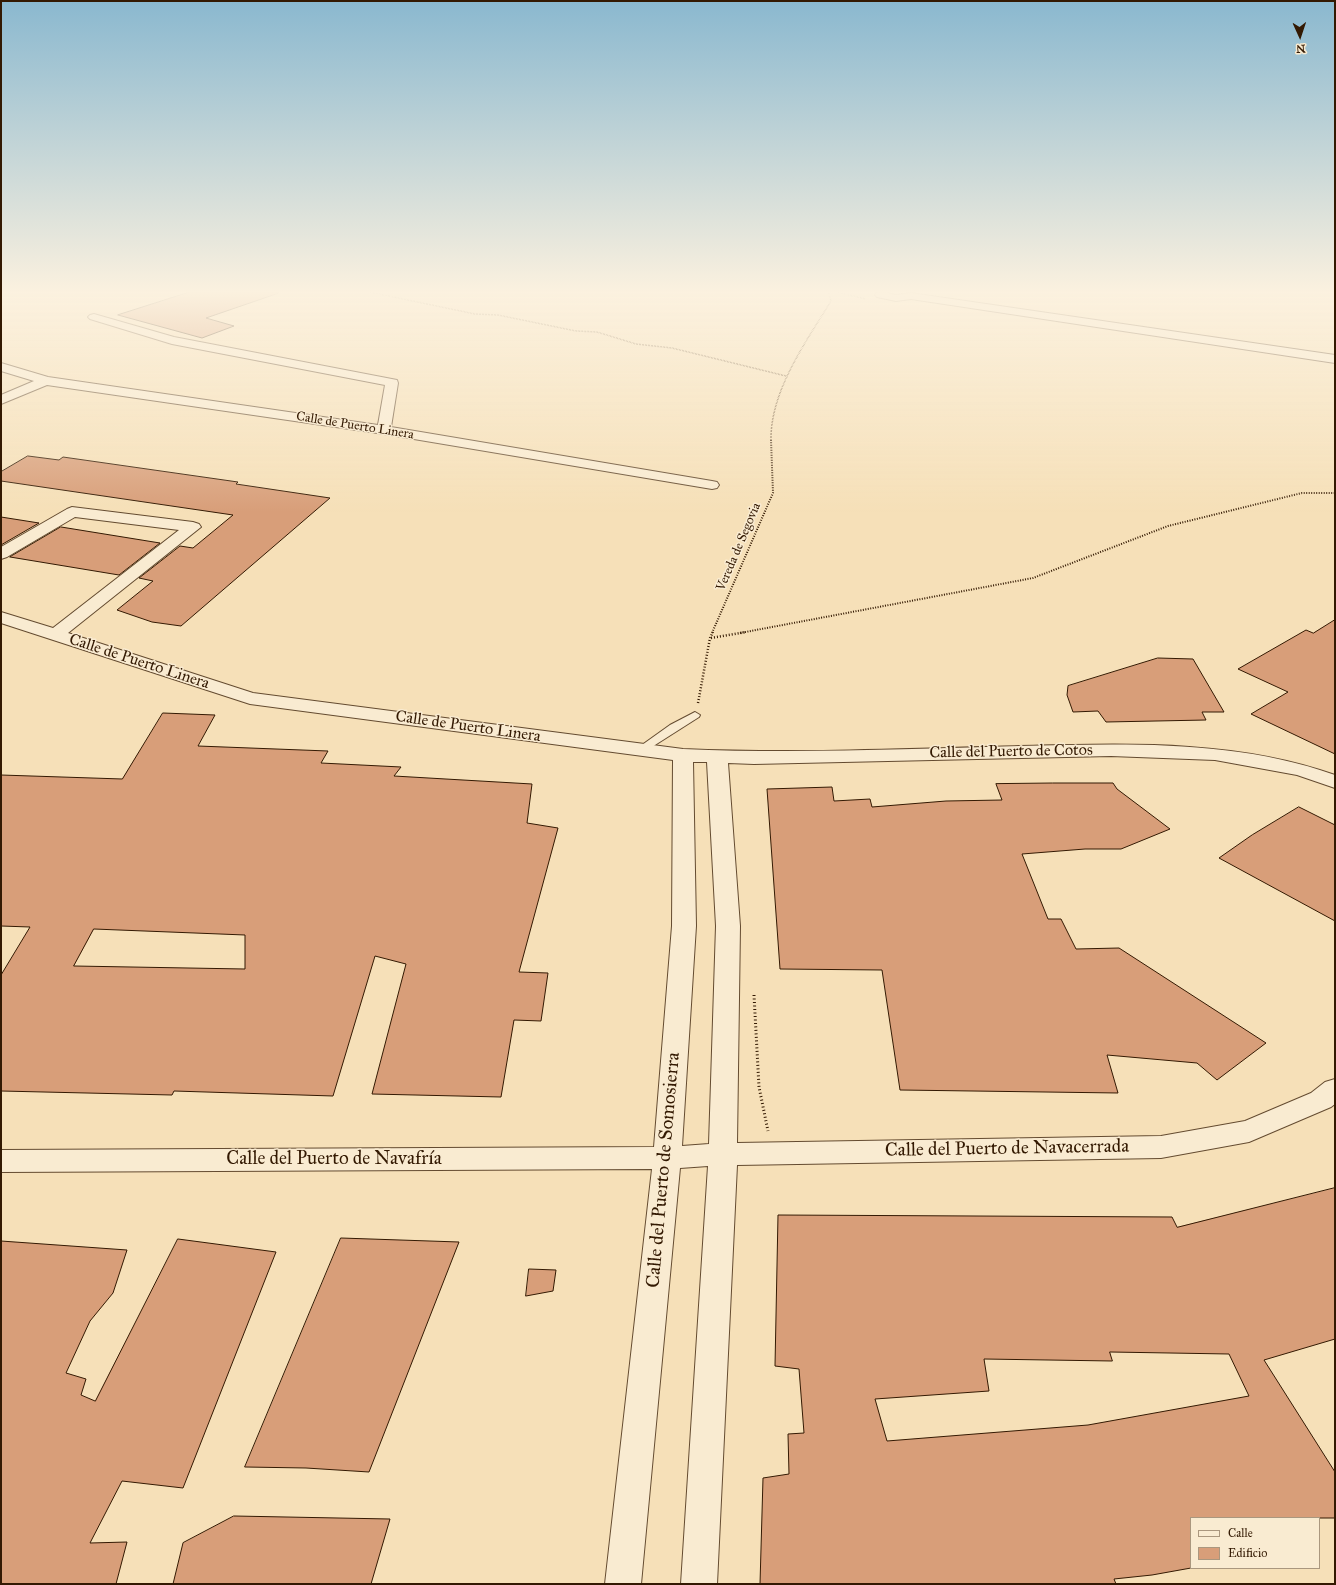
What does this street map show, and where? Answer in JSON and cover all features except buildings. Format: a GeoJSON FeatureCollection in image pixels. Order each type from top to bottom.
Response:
{"type":"FeatureCollection","features":[{"type":"Feature","properties":{"kind":"street"},"geometry":{"type":"LineString","coordinates":[[295,364],[392,383],[384,430]]}},
{"type":"Feature","properties":{"kind":"street","name":"Calle de Puerto Linera"},"geometry":{"type":"LineString","coordinates":[[1,367],[46,381],[384,430],[712,485]]}},
{"type":"Feature","properties":{"kind":"street"},"geometry":{"type":"LineString","coordinates":[[1,400],[46,381]]}},
{"type":"Feature","properties":{"kind":"street"},"geometry":{"type":"LineString","coordinates":[[1,554],[72,512],[193,527],[55,635]]}},
{"type":"Feature","properties":{"kind":"street","name":"Calle de Puerto Linera"},"geometry":{"type":"LineString","coordinates":[[1,617],[250,698],[683,755]]}},
{"type":"Feature","properties":{"kind":"street","name":"Calle del Puerto de Cotos"},"geometry":{"type":"LineString","coordinates":[[683,755],[717,757],[1111,750],[1215,754],[1302,770],[1335,782]]}},
{"type":"Feature","properties":{"kind":"street","name":"Calle del Puerto de Somosierra"},"geometry":{"type":"LineString","coordinates":[[623,1584],[667,1158],[684,926],[683,755]]}},
{"type":"Feature","properties":{"kind":"street"},"geometry":{"type":"LineString","coordinates":[[699,1584],[723,1154],[728,926],[717,757]]}},
{"type":"Feature","properties":{"kind":"street","name":"Calle del Puerto de Navacerrada"},"geometry":{"type":"LineString","coordinates":[[667,1158],[723,1154],[1161,1146],[1249,1131],[1321,1100],[1335,1089]]}},
{"type":"Feature","properties":{"kind":"street","name":"Calle del Puerto de Navafría"},"geometry":{"type":"LineString","coordinates":[[1,1160],[667,1158]]}},
{"type":"Feature","properties":{"kind":"lane"},"geometry":{"type":"LineString","coordinates":[[640,750],[695,715]]}},
{"type":"Feature","properties":{"kind":"path"},"geometry":{"type":"LineString","coordinates":[[737,364],[786,376]]}},
{"type":"Feature","properties":{"kind":"path","name":"Vereda de Segovia"},"geometry":{"type":"LineString","coordinates":[[695,715],[710,638],[773,493],[771,427],[786,376],[793,364]]}},
{"type":"Feature","properties":{"kind":"path"},"geometry":{"type":"LineString","coordinates":[[710,638],[1033,578],[1168,526],[1302,492],[1335,493]]}}]}
